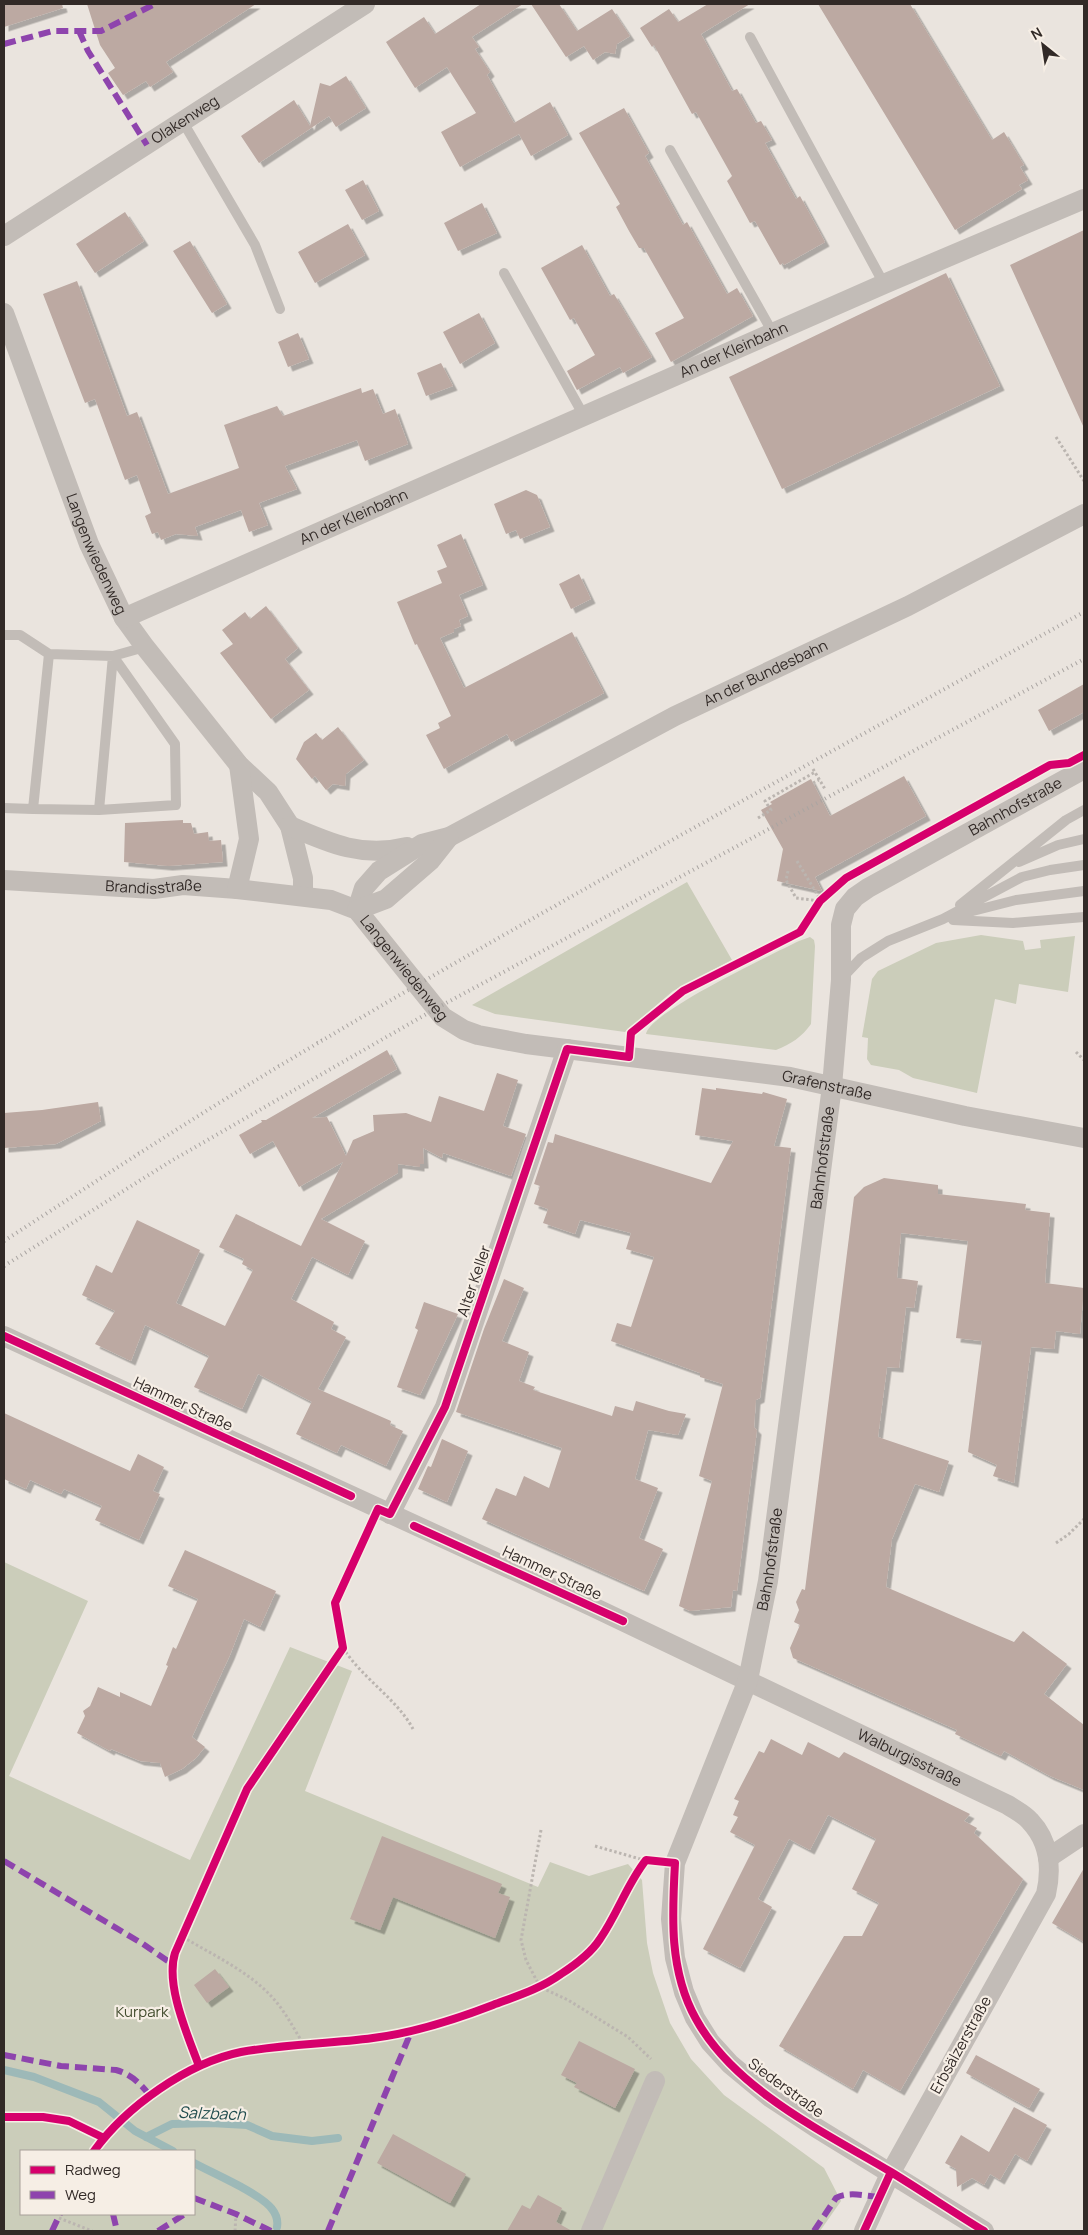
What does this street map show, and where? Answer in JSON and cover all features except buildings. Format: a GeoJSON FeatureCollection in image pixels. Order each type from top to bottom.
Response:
{"type":"FeatureCollection","features":[{"type":"Feature","properties":{"kind":"street","name":"Olakenweg"},"geometry":{"type":"LineString","coordinates":[[4,236],[365,4]]}},
{"type":"Feature","properties":{"kind":"street","name":"An der Kleinbahn"},"geometry":{"type":"LineString","coordinates":[[124,618],[884,284],[1084,199]]}},
{"type":"Feature","properties":{"kind":"street","name":"Langenwiedenweg"},"geometry":{"type":"LineString","coordinates":[[4,313],[89,544],[124,618],[239,766],[268,792],[290,826],[303,878],[303,895],[331,900],[357,910],[435,1009],[453,1025],[501,1041],[567,1049]]}},
{"type":"Feature","properties":{"kind":"street","name":"An der Bundesbahn"},"geometry":{"type":"LineString","coordinates":[[357,910],[364,888],[379,871],[422,844],[449,837],[675,716],[908,606],[1084,514]]}},
{"type":"Feature","properties":{"kind":"street"},"geometry":{"type":"LineString","coordinates":[[237,889],[249,839],[239,766]]}},
{"type":"Feature","properties":{"kind":"street","name":"Bahnhofstraße"},"geometry":{"type":"LineString","coordinates":[[748,1680],[768,1582],[832,1086],[840,980],[841,925],[844,909],[855,897],[911,863],[1084,769]]}},
{"type":"Feature","properties":{"kind":"street"},"geometry":{"type":"LineString","coordinates":[[290,826],[333,845],[362,851],[388,852],[422,844]]}},
{"type":"Feature","properties":{"kind":"street","name":"An der Bundesbahn"},"geometry":{"type":"LineString","coordinates":[[357,910],[386,899],[430,861],[449,837]]}},
{"type":"Feature","properties":{"kind":"street","name":"Brandisstraße"},"geometry":{"type":"LineString","coordinates":[[4,880],[154,889],[183,885],[303,895]]}},
{"type":"Feature","properties":{"kind":"street","name":"Grafenstraße"},"geometry":{"type":"LineString","coordinates":[[567,1049],[790,1077],[965,1116],[1084,1138]]}},
{"type":"Feature","properties":{"kind":"street","name":"Alter Keller"},"geometry":{"type":"LineString","coordinates":[[384,1511],[445,1407],[567,1049]]}},
{"type":"Feature","properties":{"kind":"street","name":"Hammer Straße"},"geometry":{"type":"LineString","coordinates":[[4,1336],[748,1680]]}},
{"type":"Feature","properties":{"kind":"street","name":"Walburgisstraße"},"geometry":{"type":"LineString","coordinates":[[748,1680],[1008,1805],[1030,1820],[1042,1838],[1048,1858]]}},
{"type":"Feature","properties":{"kind":"street","name":"Siederstraße"},"geometry":{"type":"LineString","coordinates":[[748,1680],[675,1863],[671,1919],[675,1958],[684,1992],[695,2018],[710,2042],[752,2083],[815,2127],[891,2172],[984,2231]]}},
{"type":"Feature","properties":{"kind":"street"},"geometry":{"type":"LineString","coordinates":[[1048,1858],[1084,1834]]}},
{"type":"Feature","properties":{"kind":"street","name":"Erbsälzerstraße"},"geometry":{"type":"LineString","coordinates":[[864,2231],[891,2172],[999,1976],[1036,1915],[1046,1894],[1050,1876],[1048,1858]]}},
{"type":"Feature","properties":{"kind":"street"},"geometry":{"type":"LineString","coordinates":[[590,2231],[655,2081]]}},
{"type":"Feature","properties":{"kind":"lane"},"geometry":{"type":"LineString","coordinates":[[750,37],[884,284]]}},
{"type":"Feature","properties":{"kind":"lane"},"geometry":{"type":"LineString","coordinates":[[183,122],[255,245],[280,309]]}},
{"type":"Feature","properties":{"kind":"lane"},"geometry":{"type":"LineString","coordinates":[[670,150],[773,333]]}},
{"type":"Feature","properties":{"kind":"lane"},"geometry":{"type":"LineString","coordinates":[[504,273],[584,416]]}},
{"type":"Feature","properties":{"kind":"lane"},"geometry":{"type":"LineString","coordinates":[[4,635],[20,635],[49,654],[114,656],[145,647]]}},
{"type":"Feature","properties":{"kind":"lane"},"geometry":{"type":"LineString","coordinates":[[33,809],[49,654]]}},
{"type":"Feature","properties":{"kind":"lane"},"geometry":{"type":"LineString","coordinates":[[99,810],[114,656]]}},
{"type":"Feature","properties":{"kind":"lane"},"geometry":{"type":"LineString","coordinates":[[4,808],[99,810],[176,805],[176,744],[114,656]]}},
{"type":"Feature","properties":{"kind":"lane"},"geometry":{"type":"LineString","coordinates":[[943,919],[1066,820],[1084,810]]}},
{"type":"Feature","properties":{"kind":"lane"},"geometry":{"type":"LineString","coordinates":[[1002,870],[1046,849],[1084,839]]}},
{"type":"Feature","properties":{"kind":"lane"},"geometry":{"type":"LineString","coordinates":[[840,980],[861,958],[888,941],[943,919],[1022,877],[1050,870],[1084,865]]}},
{"type":"Feature","properties":{"kind":"lane"},"geometry":{"type":"LineString","coordinates":[[943,919],[1016,900],[1084,892]]}},
{"type":"Feature","properties":{"kind":"lane"},"geometry":{"type":"LineString","coordinates":[[943,919],[1013,923],[1084,917]]}},
{"type":"Feature","properties":{"kind":"lane"},"geometry":{"type":"LineString","coordinates":[[335,1603],[384,1511]]}},
{"type":"Feature","properties":{"kind":"path"},"geometry":{"type":"LineString","coordinates":[[1056,437],[1084,481]]}},
{"type":"Feature","properties":{"kind":"path"},"geometry":{"type":"LineString","coordinates":[[758,818],[771,810],[765,801],[814,771],[825,789]]}},
{"type":"Feature","properties":{"kind":"path"},"geometry":{"type":"LineString","coordinates":[[813,783],[819,780]]}},
{"type":"Feature","properties":{"kind":"path"},"geometry":{"type":"LineString","coordinates":[[798,861],[814,888]]}},
{"type":"Feature","properties":{"kind":"path"},"geometry":{"type":"LineString","coordinates":[[788,871],[786,880],[796,898],[820,901]]}},
{"type":"Feature","properties":{"kind":"path"},"geometry":{"type":"LineString","coordinates":[[1076,1052],[1084,1060]]}},
{"type":"Feature","properties":{"kind":"path"},"geometry":{"type":"LineString","coordinates":[[1056,1543],[1069,1534],[1084,1519]]}},
{"type":"Feature","properties":{"kind":"path"},"geometry":{"type":"LineString","coordinates":[[343,1648],[360,1672],[404,1716],[413,1730]]}},
{"type":"Feature","properties":{"kind":"path"},"geometry":{"type":"LineString","coordinates":[[541,1830],[521,1940],[526,1960],[540,1987],[568,2000],[628,2037],[646,2052],[658,2073],[655,2081]]}},
{"type":"Feature","properties":{"kind":"path"},"geometry":{"type":"LineString","coordinates":[[540,1987],[576,1964],[599,1940],[613,1918],[633,1877],[646,1860],[595,1846]]}},
{"type":"Feature","properties":{"kind":"path"},"geometry":{"type":"LineString","coordinates":[[183,1938],[239,1970],[263,1989],[284,2013],[304,2045]]}},
{"type":"Feature","properties":{"kind":"path"},"geometry":{"type":"LineString","coordinates":[[236,2214],[236,2231]]}},
{"type":"Feature","properties":{"kind":"path"},"geometry":{"type":"LineString","coordinates":[[59,2218],[92,2231]]}},
{"type":"Feature","properties":{"kind":"green space"},"geometry":{"type":"Polygon","coordinates":[[[687,882],[732,960],[673,991],[625,1032],[495,1014],[472,1005],[687,882]]]}},
{"type":"Feature","properties":{"kind":"green space"},"geometry":{"type":"Polygon","coordinates":[[[981,935],[1023,941],[1025,950],[1041,948],[1040,940],[1075,936],[1068,992],[1019,984],[1016,1004],[995,999],[977,1093],[913,1078],[899,1070],[871,1065],[867,1059],[868,1038],[862,1037],[872,979],[878,971],[936,943],[981,935]]]}},
{"type":"Feature","properties":{"kind":"green space"},"geometry":{"type":"Polygon","coordinates":[[[810,937],[814,940],[815,946],[811,1024],[804,1033],[791,1043],[776,1050],[646,1034],[652,1024],[689,998],[741,970],[810,937]]]}},
{"type":"Feature","properties":{"kind":"green space","name":"Kurpark"},"geometry":{"type":"Polygon","coordinates":[[[4,1562],[88,1601],[9,1776],[190,1860],[290,1647],[352,1671],[305,1791],[538,1887],[550,1862],[589,1876],[628,1864],[642,1880],[647,1943],[653,1973],[670,2023],[691,2059],[724,2095],[824,2168],[841,2201],[820,2231],[4,2231],[4,1562]]]}},
{"type":"Feature","properties":{"kind":"waterway","name":"Salzbach"},"geometry":{"type":"LineString","coordinates":[[4,2070],[34,2077],[99,2102],[135,2131],[171,2150]]}},
{"type":"Feature","properties":{"kind":"waterway","name":"Salzbach"},"geometry":{"type":"LineString","coordinates":[[146,2137],[172,2124],[211,2123],[247,2125],[272,2136],[312,2141],[338,2138]]}},
{"type":"Feature","properties":{"kind":"waterway","name":"Salzbach"},"geometry":{"type":"LineString","coordinates":[[195,2164],[257,2196],[275,2213],[277,2227]]}},
{"type":"Feature","properties":{"kind":"railway"},"geometry":{"type":"LineString","coordinates":[[4,1241],[222,1101],[393,999],[688,831],[1084,612]]}},
{"type":"Feature","properties":{"kind":"railway"},"geometry":{"type":"LineString","coordinates":[[4,1266],[171,1161],[435,1009],[1084,659]]}},
{"type":"Feature","properties":{"kind":"marked path"},"geometry":{"type":"LineString","coordinates":[[4,44],[53,31],[101,31],[155,4]]}},
{"type":"Feature","properties":{"kind":"marked path"},"geometry":{"type":"LineString","coordinates":[[79,31],[88,51],[147,145]]}},
{"type":"Feature","properties":{"kind":"marked path"},"geometry":{"type":"LineString","coordinates":[[4,1861],[143,1944],[172,1964]]}},
{"type":"Feature","properties":{"kind":"marked path"},"geometry":{"type":"LineString","coordinates":[[328,2231],[411,2032]]}},
{"type":"Feature","properties":{"kind":"marked path"},"geometry":{"type":"LineString","coordinates":[[4,2055],[61,2066],[116,2070],[135,2080],[151,2097]]}},
{"type":"Feature","properties":{"kind":"marked path"},"geometry":{"type":"LineString","coordinates":[[814,2231],[836,2198],[852,2194],[879,2197]]}},
{"type":"Feature","properties":{"kind":"marked path"},"geometry":{"type":"LineString","coordinates":[[195,2198],[236,2214],[271,2231]]}},
{"type":"Feature","properties":{"kind":"marked path"},"geometry":{"type":"LineString","coordinates":[[52,2231],[60,2215]]}},
{"type":"Feature","properties":{"kind":"marked path"},"geometry":{"type":"LineString","coordinates":[[113,2215],[117,2231]]}},
{"type":"Feature","properties":{"kind":"marked path"},"geometry":{"type":"LineString","coordinates":[[158,2231],[183,2215]]}},
{"type":"Feature","properties":{"kind":"cycle path"},"geometry":{"type":"LineString","coordinates":[[199,2066],[175,1995],[173,1980],[175,1953],[247,1789],[343,1648],[335,1603],[378,1509],[390,1514],[445,1407],[567,1049],[629,1057],[631,1033],[683,991],[800,932],[820,901],[846,878],[1050,765],[1069,763],[1084,755]]}},
{"type":"Feature","properties":{"kind":"cycle path"},"geometry":{"type":"LineString","coordinates":[[4,1336],[351,1496]]}},
{"type":"Feature","properties":{"kind":"cycle path"},"geometry":{"type":"LineString","coordinates":[[414,1526],[623,1621]]}},
{"type":"Feature","properties":{"kind":"cycle path"},"geometry":{"type":"LineString","coordinates":[[95,2150],[123,2119],[159,2089],[200,2066],[220,2058],[258,2049],[356,2040],[404,2033],[464,2016],[545,1984],[577,1963],[596,1944],[646,1860],[675,1863],[673,1923],[677,1963],[687,2001],[696,2019],[713,2044],[757,2088],[783,2107],[984,2231]]}},
{"type":"Feature","properties":{"kind":"cycle path"},"geometry":{"type":"LineString","coordinates":[[4,2117],[43,2117],[69,2121],[104,2138]]}},
{"type":"Feature","properties":{"kind":"cycle path"},"geometry":{"type":"LineString","coordinates":[[864,2231],[891,2172]]}}]}
